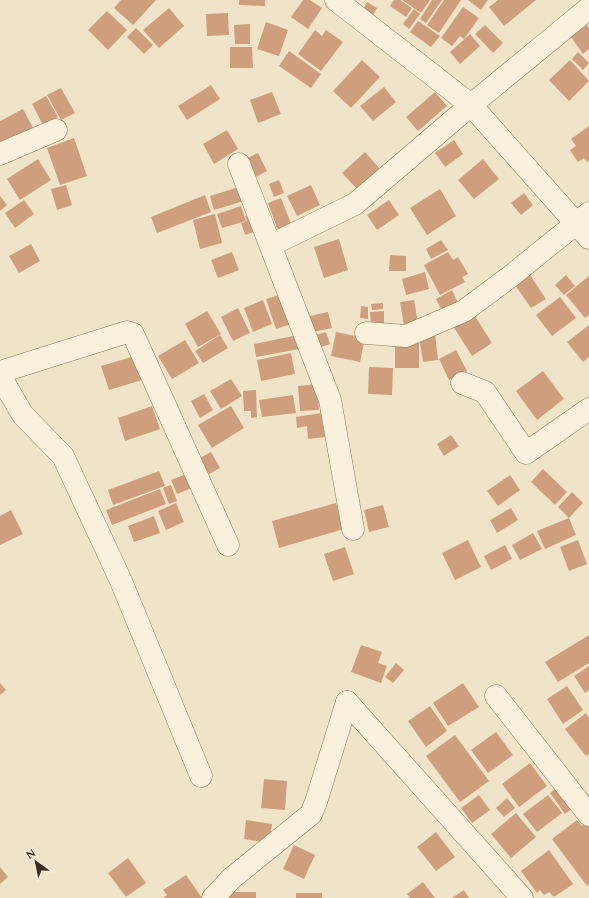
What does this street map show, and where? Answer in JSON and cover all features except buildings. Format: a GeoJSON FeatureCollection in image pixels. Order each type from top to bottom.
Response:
{"type":"FeatureCollection","features":[{"type":"Feature","properties":{"kind":"street"},"geometry":{"type":"LineString","coordinates":[[336,0],[471,105],[585,224],[464,311],[406,336],[366,333]]}},
{"type":"Feature","properties":{"kind":"street"},"geometry":{"type":"LineString","coordinates":[[271,245],[355,204],[471,105],[589,8]]}},
{"type":"Feature","properties":{"kind":"street"},"geometry":{"type":"LineString","coordinates":[[0,154],[56,130]]}},
{"type":"Feature","properties":{"kind":"street"},"geometry":{"type":"LineString","coordinates":[[239,164],[330,400],[353,529]]}},
{"type":"Feature","properties":{"kind":"street"},"geometry":{"type":"LineString","coordinates":[[0,372],[127,332],[133,334],[228,545]]}},
{"type":"Feature","properties":{"kind":"street"},"geometry":{"type":"LineString","coordinates":[[0,376],[23,415],[63,456],[121,581],[201,776]]}},
{"type":"Feature","properties":{"kind":"street"},"geometry":{"type":"LineString","coordinates":[[462,383],[485,392],[526,453],[589,409]]}},
{"type":"Feature","properties":{"kind":"street"},"geometry":{"type":"LineString","coordinates":[[496,696],[589,815]]}},
{"type":"Feature","properties":{"kind":"street"},"geometry":{"type":"LineString","coordinates":[[213,898],[232,878],[311,814],[347,702],[522,898]]}}]}
